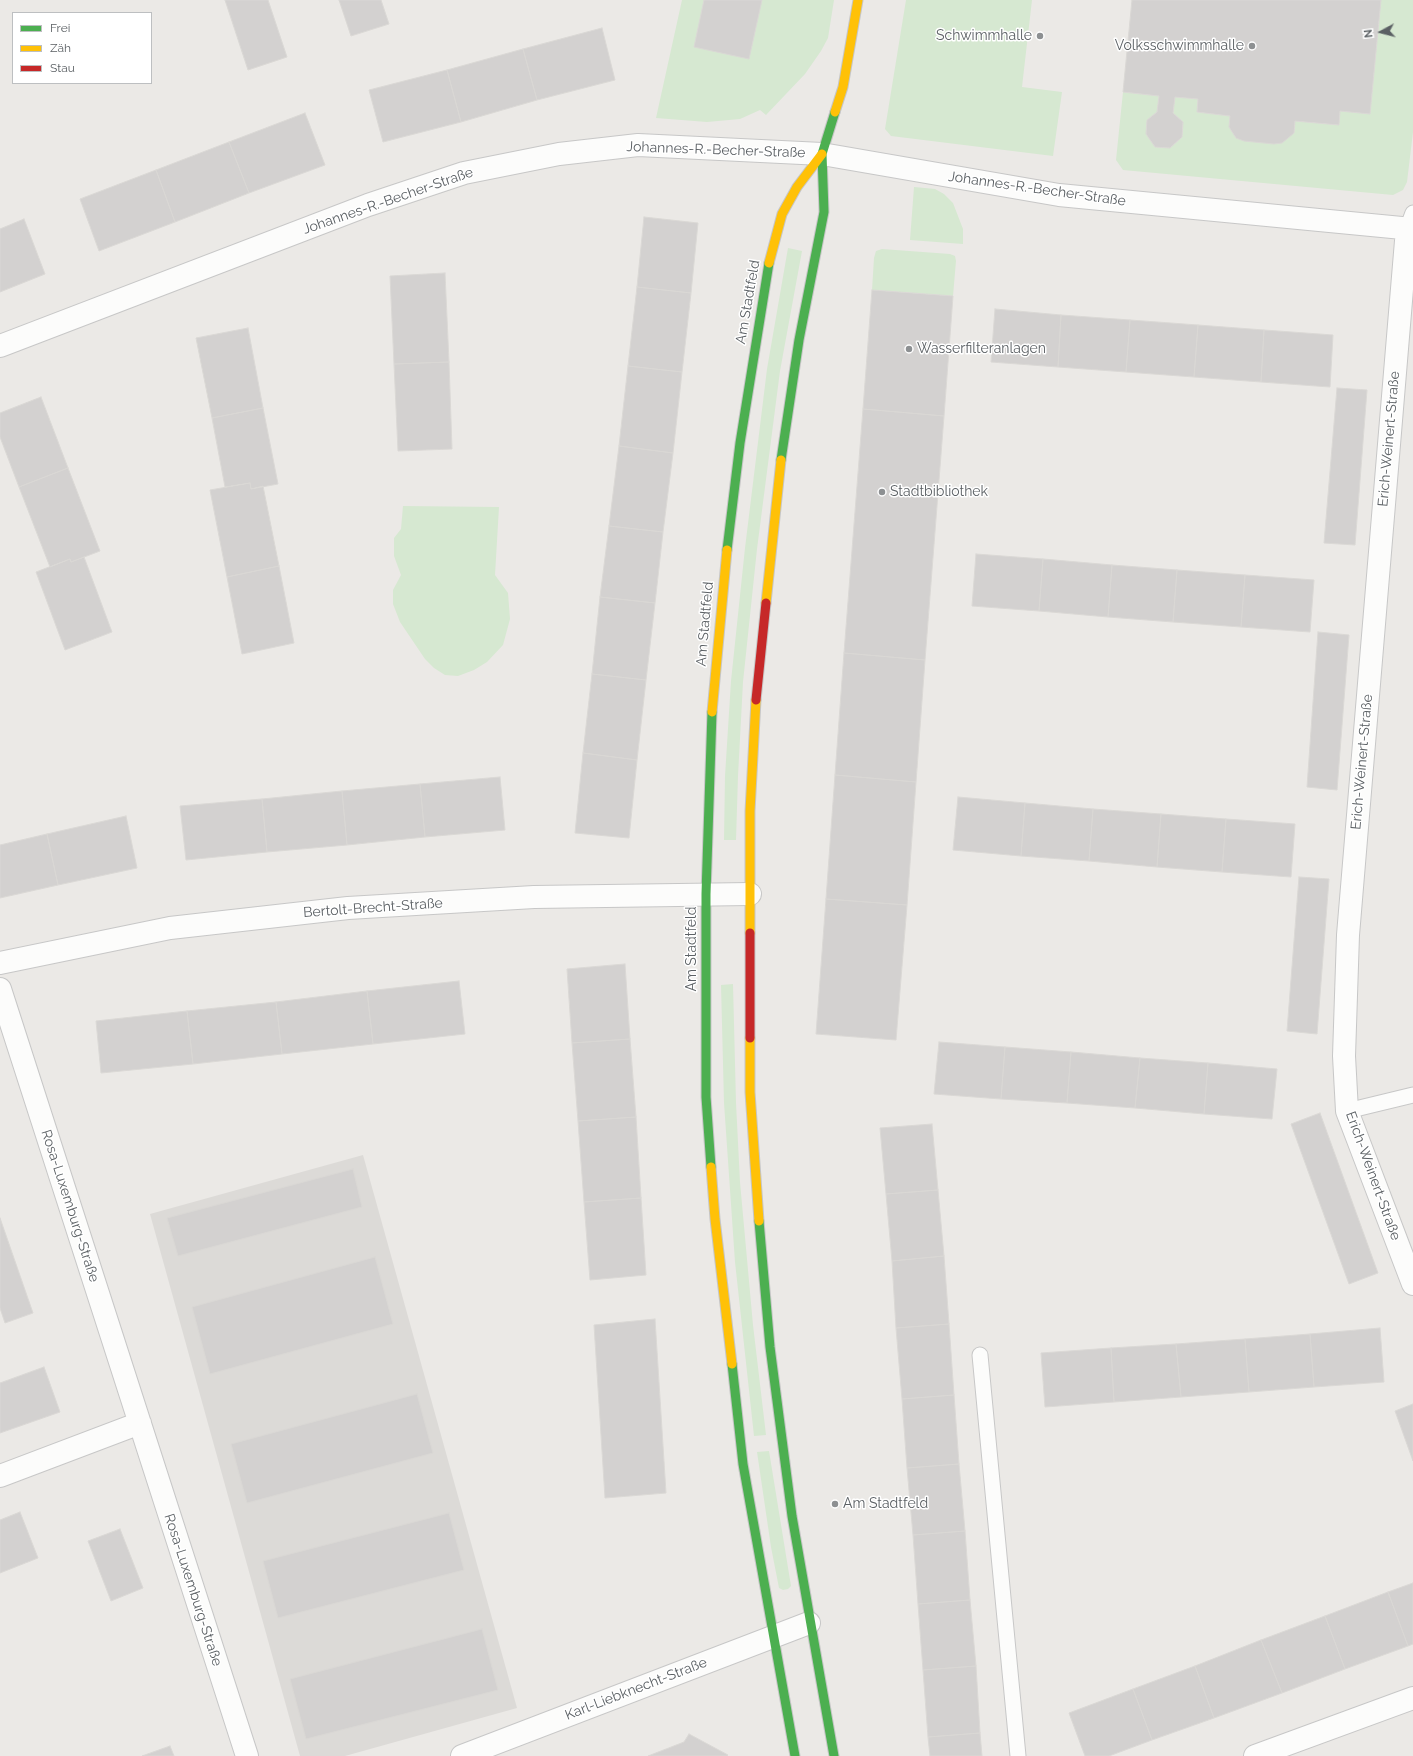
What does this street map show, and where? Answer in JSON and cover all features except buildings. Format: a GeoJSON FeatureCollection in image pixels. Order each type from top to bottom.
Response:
{"type":"FeatureCollection","features":[{"type":"Feature","properties":{"kind":"street","name":"Am Stadtfeld"},"geometry":{"type":"LineString","coordinates":[[834,1756],[792,1516],[770,1347],[755,1177],[750,1092],[750,811],[756,693],[783,446],[799,340],[824,212],[822,154],[843,87],[858,0]]}},
{"type":"Feature","properties":{"kind":"street","name":"Johannes-R.-Becher-Straße"},"geometry":{"type":"LineString","coordinates":[[0,346],[368,205],[464,173],[559,154],[638,145],[822,154],[1059,195],[1411,223]]}},
{"type":"Feature","properties":{"kind":"street","name":"Am Stadtfeld"},"geometry":{"type":"LineString","coordinates":[[795,1756],[743,1464],[715,1219],[706,1097],[706,894],[713,689],[724,572],[740,443],[756,335],[771,250],[782,214],[797,187],[822,154]]}},
{"type":"Feature","properties":{"kind":"street","name":"Erich-Weinert-Straße"},"geometry":{"type":"LineString","coordinates":[[1411,223],[1348,935],[1344,1056],[1347,1111],[1413,1284]]}},
{"type":"Feature","properties":{"kind":"street","name":"Bertolt-Brecht-Straße"},"geometry":{"type":"LineString","coordinates":[[0,963],[170,928],[348,908],[534,897],[750,894]]}},
{"type":"Feature","properties":{"kind":"street","name":"Rosa-Luxemburg-Straße"},"geometry":{"type":"LineString","coordinates":[[0,989],[247,1756]]}},
{"type":"Feature","properties":{"kind":"street"},"geometry":{"type":"LineString","coordinates":[[0,1476],[140,1423]]}},
{"type":"Feature","properties":{"kind":"street","name":"Karl-Liebknecht-Straße"},"geometry":{"type":"LineString","coordinates":[[462,1756],[810,1623]]}},
{"type":"Feature","properties":{"kind":"street"},"geometry":{"type":"LineString","coordinates":[[1255,1756],[1413,1698]]}},
{"type":"Feature","properties":{"kind":"lane"},"geometry":{"type":"LineString","coordinates":[[1347,1111],[1413,1095]]}},
{"type":"Feature","properties":{"kind":"lane"},"geometry":{"type":"LineString","coordinates":[[980,1355],[1018,1756]]}},
{"type":"Feature","properties":{"kind":"shaded area"},"geometry":{"type":"Polygon","coordinates":[[[363,1155],[517,1708],[345,1756],[300,1756],[150,1214],[363,1155]]]}},
{"type":"Feature","properties":{"kind":"green space"},"geometry":{"type":"Polygon","coordinates":[[[682,0],[834,0],[828,38],[821,51],[805,74],[766,115],[760,110],[740,119],[707,122],[656,118],[682,0]]]}},
{"type":"Feature","properties":{"kind":"green space"},"geometry":{"type":"Polygon","coordinates":[[[906,0],[1032,0],[1022,87],[1062,92],[1053,156],[891,136],[885,129],[906,0]]]}},
{"type":"Feature","properties":{"kind":"green space"},"geometry":{"type":"Polygon","coordinates":[[[1381,0],[1413,0],[1413,132],[1407,182],[1403,190],[1393,195],[1123,170],[1116,160],[1123,92],[1159,96],[1157,112],[1147,120],[1146,134],[1155,147],[1170,148],[1182,137],[1183,122],[1173,113],[1175,97],[1198,99],[1197,112],[1230,116],[1229,127],[1236,138],[1294,133],[1295,121],[1339,125],[1340,111],[1370,114],[1381,0]]]}},
{"type":"Feature","properties":{"kind":"green space"},"geometry":{"type":"Polygon","coordinates":[[[914,187],[935,189],[944,194],[953,203],[963,229],[963,244],[910,240],[914,187]]]}},
{"type":"Feature","properties":{"kind":"green space"},"geometry":{"type":"Polygon","coordinates":[[[788,248],[802,251],[780,371],[757,549],[743,682],[736,840],[724,840],[725,776],[731,681],[745,548],[767,369],[788,248]]]}},
{"type":"Feature","properties":{"kind":"green space"},"geometry":{"type":"Polygon","coordinates":[[[882,249],[950,254],[955,256],[956,261],[953,296],[872,290],[874,258],[876,251],[882,249]]]}},
{"type":"Feature","properties":{"kind":"green space"},"geometry":{"type":"Polygon","coordinates":[[[403,506],[499,507],[495,575],[508,593],[510,619],[503,645],[487,662],[474,670],[458,676],[445,675],[434,668],[425,659],[400,622],[393,604],[393,590],[401,575],[394,556],[394,538],[401,529],[403,506]]]}},
{"type":"Feature","properties":{"kind":"green space"},"geometry":{"type":"Polygon","coordinates":[[[733,984],[736,1103],[740,1182],[753,1325],[766,1435],[754,1436],[735,1262],[724,1103],[721,985],[733,984]]]}},
{"type":"Feature","properties":{"kind":"green space"},"geometry":{"type":"Polygon","coordinates":[[[769,1451],[791,1586],[788,1589],[783,1590],[779,1588],[771,1547],[757,1452],[769,1451]]]}},
{"type":"Feature","properties":{"kind":"traffic: fast"},"geometry":{"type":"LineString","coordinates":[[781,460],[799,340],[824,212],[822,154],[835,112]]}},
{"type":"Feature","properties":{"kind":"traffic: fast"},"geometry":{"type":"LineString","coordinates":[[727,550],[740,443],[769,263]]}},
{"type":"Feature","properties":{"kind":"traffic: fast"},"geometry":{"type":"LineString","coordinates":[[711,1167],[706,1097],[706,894],[712,712]]}},
{"type":"Feature","properties":{"kind":"traffic: fast"},"geometry":{"type":"LineString","coordinates":[[759,1221],[770,1347],[792,1516],[834,1756]]}},
{"type":"Feature","properties":{"kind":"traffic: fast"},"geometry":{"type":"LineString","coordinates":[[732,1364],[743,1464],[795,1756]]}},
{"type":"Feature","properties":{"kind":"traffic: slow"},"geometry":{"type":"LineString","coordinates":[[835,112],[843,87],[858,0]]}},
{"type":"Feature","properties":{"kind":"traffic: slow"},"geometry":{"type":"LineString","coordinates":[[769,263],[782,214],[797,187],[822,154]]}},
{"type":"Feature","properties":{"kind":"traffic: slow"},"geometry":{"type":"LineString","coordinates":[[766,603],[781,460]]}},
{"type":"Feature","properties":{"kind":"traffic: slow"},"geometry":{"type":"LineString","coordinates":[[712,712],[727,550]]}},
{"type":"Feature","properties":{"kind":"traffic: slow"},"geometry":{"type":"LineString","coordinates":[[750,933],[750,811],[756,700]]}},
{"type":"Feature","properties":{"kind":"traffic: slow"},"geometry":{"type":"LineString","coordinates":[[750,1038],[750,1092],[759,1221]]}},
{"type":"Feature","properties":{"kind":"traffic: slow"},"geometry":{"type":"LineString","coordinates":[[711,1167],[715,1219],[732,1364]]}},
{"type":"Feature","properties":{"kind":"traffic: jam"},"geometry":{"type":"LineString","coordinates":[[756,700],[766,603]]}},
{"type":"Feature","properties":{"kind":"traffic: jam"},"geometry":{"type":"LineString","coordinates":[[750,933],[750,1038]]}},
{"type":"Feature","properties":{"kind":"place","name":"Schwimmhalle"},"geometry":{"type":"Point","coordinates":[1040,36]}},
{"type":"Feature","properties":{"kind":"place","name":"Volksschwimmhalle"},"geometry":{"type":"Point","coordinates":[1252,46]}},
{"type":"Feature","properties":{"kind":"place","name":"Wasserfilteranlagen"},"geometry":{"type":"Point","coordinates":[909,349]}},
{"type":"Feature","properties":{"kind":"place","name":"Stadtbibliothek"},"geometry":{"type":"Point","coordinates":[882,492]}},
{"type":"Feature","properties":{"kind":"place","name":"Am Stadtfeld"},"geometry":{"type":"Point","coordinates":[835,1504]}}]}
